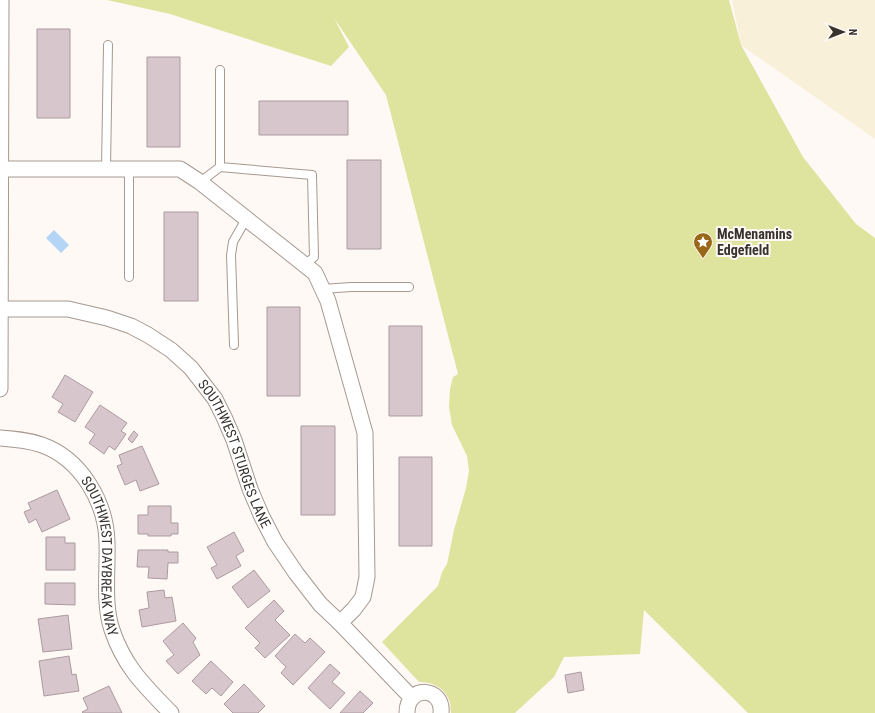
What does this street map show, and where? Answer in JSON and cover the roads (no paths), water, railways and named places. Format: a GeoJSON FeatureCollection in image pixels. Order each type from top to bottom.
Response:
{"type":"FeatureCollection","features":[{"type":"Feature","properties":{"kind":"street"},"geometry":{"type":"LineString","coordinates":[[0,389],[1,0]]}},
{"type":"Feature","properties":{"kind":"street"},"geometry":{"type":"LineString","coordinates":[[1,169],[180,169],[200,182],[315,273],[328,301],[365,433],[367,577],[363,597],[354,609],[340,623]]}},
{"type":"Feature","properties":{"kind":"street","name":"SOUTHWEST STURGES LANE"},"geometry":{"type":"LineString","coordinates":[[0,309],[68,309],[107,318],[131,326],[171,350],[190,368],[215,399],[234,440],[253,496],[275,542],[296,573],[320,604],[411,697]]}},
{"type":"Feature","properties":{"kind":"street","name":"SOUTHWEST DAYBREAK WAY"},"geometry":{"type":"LineString","coordinates":[[0,438],[23,440],[42,445],[56,451],[81,473],[95,493],[103,513],[106,526],[107,592],[112,628],[120,650],[131,669],[142,684],[171,713]]}},
{"type":"Feature","properties":{"kind":"street"},"geometry":{"type":"LineString","coordinates":[[407,713],[407,705],[411,697],[417,693],[424,692],[435,696],[440,702],[441,713]]}},
{"type":"Feature","properties":{"kind":"lane"},"geometry":{"type":"LineString","coordinates":[[106,169],[108,45]]}},
{"type":"Feature","properties":{"kind":"lane"},"geometry":{"type":"LineString","coordinates":[[220,70],[220,167]]}},
{"type":"Feature","properties":{"kind":"lane"},"geometry":{"type":"LineString","coordinates":[[200,182],[220,167],[312,175],[314,256],[305,265]]}},
{"type":"Feature","properties":{"kind":"lane"},"geometry":{"type":"LineString","coordinates":[[129,169],[129,278]]}},
{"type":"Feature","properties":{"kind":"lane"},"geometry":{"type":"LineString","coordinates":[[234,345],[231,255],[233,242],[246,219]]}},
{"type":"Feature","properties":{"kind":"lane"},"geometry":{"type":"LineString","coordinates":[[323,289],[352,287],[409,287]]}},
{"type":"Feature","properties":{"kind":"water"},"geometry":{"type":"Polygon","coordinates":[[[54,230],[69,245],[61,253],[46,238],[54,230]]]}},
{"type":"Feature","properties":{"kind":"place","name":"McMenamins Edgefield"},"geometry":{"type":"Point","coordinates":[703,259]}}]}
